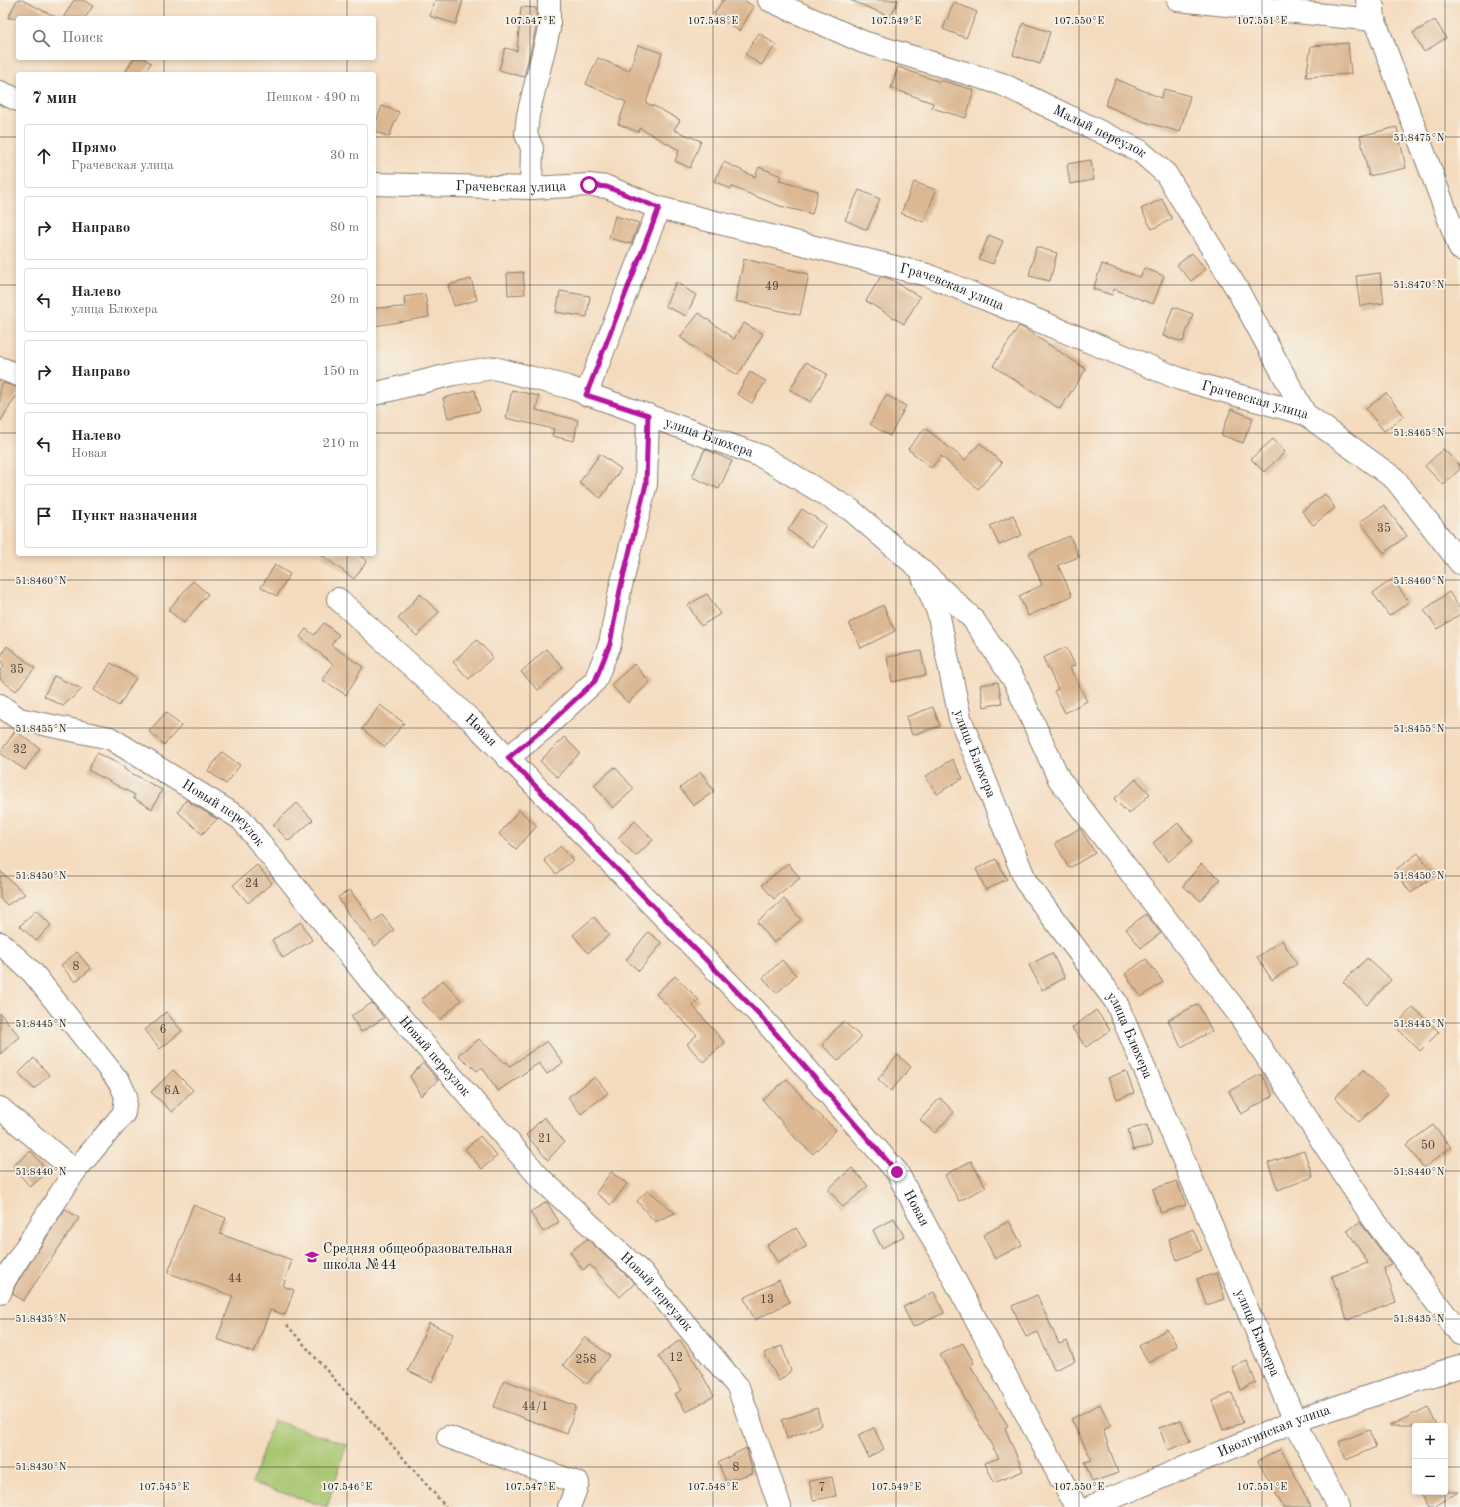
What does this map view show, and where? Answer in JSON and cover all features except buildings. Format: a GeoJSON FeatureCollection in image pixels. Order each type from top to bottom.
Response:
{"type":"FeatureCollection","features":[{"type":"Feature","properties":{"kind":"street"},"geometry":{"type":"LineString","coordinates":[[530,188],[532,148],[526,134],[528,115],[549,29],[548,0]]}},
{"type":"Feature","properties":{"kind":"street","name":"Малый переулок"},"geometry":{"type":"LineString","coordinates":[[769,0],[863,42],[1002,84],[1140,151],[1166,174],[1237,289],[1305,414]]}},
{"type":"Feature","properties":{"kind":"street"},"geometry":{"type":"LineString","coordinates":[[1178,0],[1373,10]]}},
{"type":"Feature","properties":{"kind":"street"},"geometry":{"type":"LineString","coordinates":[[1367,0],[1373,10],[1460,249]]}},
{"type":"Feature","properties":{"kind":"street"},"geometry":{"type":"LineString","coordinates":[[0,92],[16,99]]}},
{"type":"Feature","properties":{"kind":"street","name":"Грачевская улица"},"geometry":{"type":"LineString","coordinates":[[376,184],[530,188],[589,185],[607,187],[659,208],[927,275],[1180,379],[1305,414],[1395,479],[1460,563]]}},
{"type":"Feature","properties":{"kind":"street"},"geometry":{"type":"LineString","coordinates":[[586,395],[659,208]]}},
{"type":"Feature","properties":{"kind":"street"},"geometry":{"type":"LineString","coordinates":[[0,368],[16,374]]}},
{"type":"Feature","properties":{"kind":"street","name":"улица Блюхера"},"geometry":{"type":"LineString","coordinates":[[376,393],[453,374],[494,368],[568,387],[586,395],[648,415],[761,456],[851,510],[921,570],[973,619],[1014,680],[1059,779],[1237,1012],[1374,1220],[1460,1334]]}},
{"type":"Feature","properties":{"kind":"street"},"geometry":{"type":"LineString","coordinates":[[508,758],[547,726],[595,681],[598,674],[610,644],[620,590],[646,484],[648,415]]}},
{"type":"Feature","properties":{"kind":"street","name":"улица Блюхера"},"geometry":{"type":"LineString","coordinates":[[921,570],[938,612],[960,718],[1026,882],[1116,1002],[1296,1421],[1338,1507]]}},
{"type":"Feature","properties":{"kind":"street","name":"Новая"},"geometry":{"type":"LineString","coordinates":[[338,599],[472,721],[757,1012],[897,1172],[1076,1507]]}},
{"type":"Feature","properties":{"kind":"street","name":"Новый переулок"},"geometry":{"type":"LineString","coordinates":[[0,705],[19,719],[110,738],[241,819],[383,997],[541,1179],[644,1275],[738,1388],[780,1507]]}},
{"type":"Feature","properties":{"kind":"street"},"geometry":{"type":"LineString","coordinates":[[0,943],[33,973],[120,1083],[126,1096],[124,1113],[75,1171],[4,1281],[0,1293]]}},
{"type":"Feature","properties":{"kind":"street"},"geometry":{"type":"LineString","coordinates":[[0,1108],[75,1171]]}},
{"type":"Feature","properties":{"kind":"street","name":"Иволгинская улица"},"geometry":{"type":"LineString","coordinates":[[1091,1507],[1296,1421],[1460,1366]]}},
{"type":"Feature","properties":{"kind":"street"},"geometry":{"type":"LineString","coordinates":[[448,1437],[578,1483],[569,1507]]}},
{"type":"Feature","properties":{"kind":"path"},"geometry":{"type":"LineString","coordinates":[[287,1325],[446,1507]]}},
{"type":"Feature","properties":{"kind":"green space"},"geometry":{"type":"Polygon","coordinates":[[[273,1420],[347,1444],[327,1507],[252,1483],[273,1420]]]}},
{"type":"Feature","properties":{"kind":"place","name":"Средняя общеобразовательная школа №44"},"geometry":{"type":"Point","coordinates":[312,1257]}},
{"type":"Feature","properties":{"kind":"route"},"geometry":{"type":"LineString","coordinates":[[589,185],[607,187],[659,208],[586,395],[648,415],[646,484],[620,590],[610,644],[595,681],[547,726],[508,758],[757,1012],[897,1172]]}}]}
